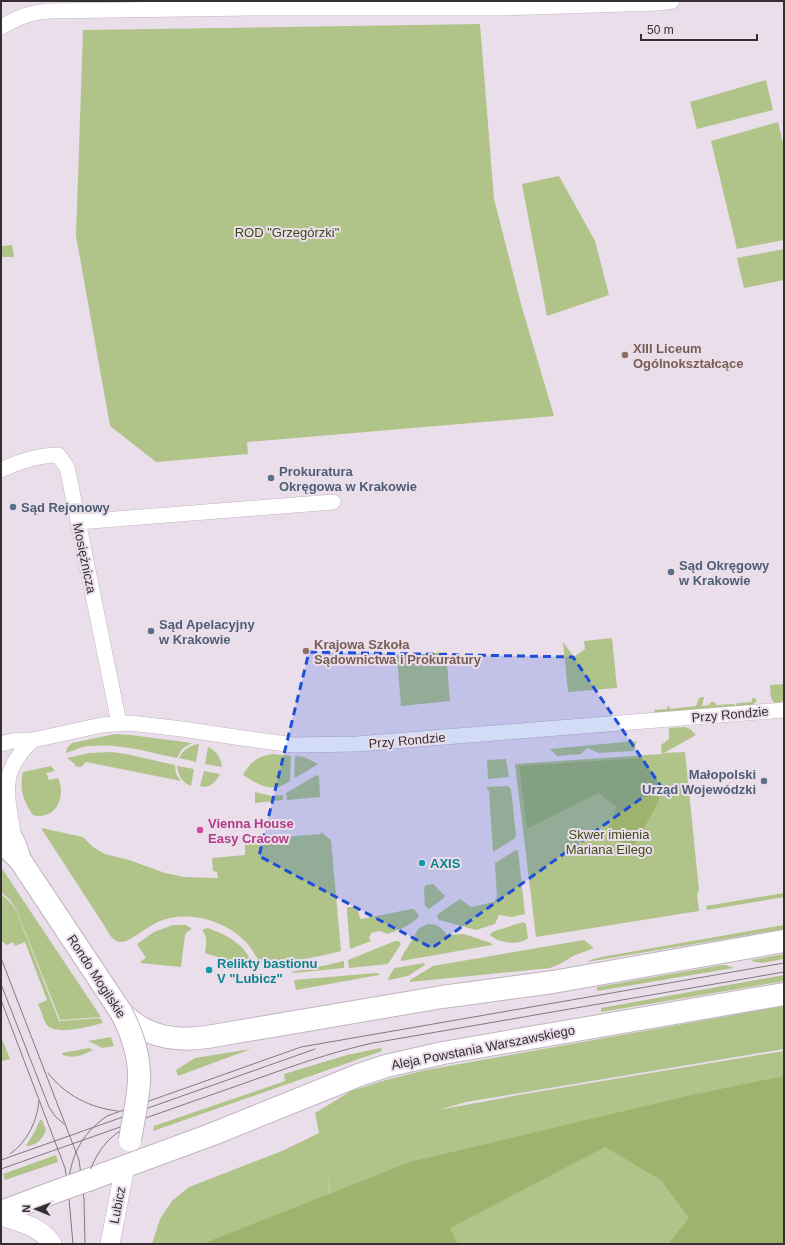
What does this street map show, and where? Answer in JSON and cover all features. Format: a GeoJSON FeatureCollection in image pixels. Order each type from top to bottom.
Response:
{"type":"FeatureCollection","features":[{"type":"Feature","properties":{"kind":"main road","name":"Rondo Mogilskie"},"geometry":{"type":"LineString","coordinates":[[1,818],[12,849],[121,1012],[131,1034],[138,1061],[139,1081],[125,1166]]}},
{"type":"Feature","properties":{"kind":"main road"},"geometry":{"type":"LineString","coordinates":[[121,1012],[132,1022],[150,1032],[166,1038],[179,1040],[276,1026],[442,997],[553,982],[784,941]]}},
{"type":"Feature","properties":{"kind":"main road","name":"Aleja Powstania Warszawskiego"},"geometry":{"type":"LineString","coordinates":[[125,1166],[213,1134],[359,1075],[386,1066],[443,1053],[784,994]]}},
{"type":"Feature","properties":{"kind":"main road"},"geometry":{"type":"LineString","coordinates":[[1,1212],[125,1166]]}},
{"type":"Feature","properties":{"kind":"street"},"geometry":{"type":"LineString","coordinates":[[1,27],[24,15],[48,10],[658,3],[672,1]]}},
{"type":"Feature","properties":{"kind":"street","name":"Mosiężnicza"},"geometry":{"type":"LineString","coordinates":[[1,470],[12,465],[48,455],[58,455],[67,467],[119,723]]}},
{"type":"Feature","properties":{"kind":"street"},"geometry":{"type":"LineString","coordinates":[[78,522],[333,502]]}},
{"type":"Feature","properties":{"kind":"street","name":"Przy Rondzie"},"geometry":{"type":"LineString","coordinates":[[1,744],[12,741],[33,740],[102,725],[119,723],[149,724],[280,743],[318,745],[357,744],[784,710]]}},
{"type":"Feature","properties":{"kind":"street"},"geometry":{"type":"LineString","coordinates":[[12,849],[7,777],[11,766],[19,754],[33,740]]}},
{"type":"Feature","properties":{"kind":"street","name":"Lubicz"},"geometry":{"type":"LineString","coordinates":[[110,1244],[125,1166]]}},
{"type":"Feature","properties":{"kind":"street"},"geometry":{"type":"LineString","coordinates":[[1,1216],[35,1228],[44,1234],[52,1244]]}},
{"type":"Feature","properties":{"kind":"highlighted area"},"geometry":{"type":"Polygon","coordinates":[[[309,652],[573,657],[660,785],[432,948],[259,856],[309,652]]]}},
{"type":"Feature","properties":{"kind":"green space","name":"ROD \"Grzegórzki\""},"geometry":{"type":"Polygon","coordinates":[[[480,24],[494,199],[521,304],[554,416],[247,442],[248,454],[156,462],[110,426],[76,236],[83,30],[480,24]]]}},
{"type":"Feature","properties":{"kind":"green space"},"geometry":{"type":"Polygon","coordinates":[[[766,80],[773,110],[697,129],[690,102],[766,80]]]}},
{"type":"Feature","properties":{"kind":"green space"},"geometry":{"type":"Polygon","coordinates":[[[778,122],[784,147],[784,240],[737,249],[711,141],[778,122]]]}},
{"type":"Feature","properties":{"kind":"green space"},"geometry":{"type":"Polygon","coordinates":[[[559,176],[595,241],[609,295],[547,316],[522,184],[559,176]]]}},
{"type":"Feature","properties":{"kind":"green space"},"geometry":{"type":"Polygon","coordinates":[[[1,236],[2,246],[12,245],[14,257],[1,257],[1,236]]]}},
{"type":"Feature","properties":{"kind":"green space"},"geometry":{"type":"Polygon","coordinates":[[[784,249],[784,280],[744,288],[737,258],[784,249]]]}},
{"type":"Feature","properties":{"kind":"green space"},"geometry":{"type":"Polygon","coordinates":[[[612,638],[617,688],[568,692],[563,642],[574,657],[585,649],[584,641],[612,638]]]}},
{"type":"Feature","properties":{"kind":"green space"},"geometry":{"type":"Polygon","coordinates":[[[446,652],[450,701],[401,706],[397,656],[446,652]]]}},
{"type":"Feature","properties":{"kind":"green space"},"geometry":{"type":"Polygon","coordinates":[[[784,684],[784,700],[778,704],[775,703],[771,696],[770,685],[784,684]]]}},
{"type":"Feature","properties":{"kind":"green space"},"geometry":{"type":"Polygon","coordinates":[[[704,697],[702,706],[709,705],[711,702],[715,702],[716,705],[736,705],[737,703],[752,702],[752,698],[755,698],[757,701],[751,706],[655,714],[654,710],[667,709],[669,706],[670,709],[696,706],[699,698],[704,697]]]}},
{"type":"Feature","properties":{"kind":"green space","name":"Skwer imienia Mariana Eilego"},"geometry":{"type":"Polygon","coordinates":[[[685,727],[690,729],[696,735],[664,753],[685,752],[699,890],[697,895],[699,911],[536,937],[515,764],[662,754],[661,745],[669,739],[669,728],[685,727]]]}},
{"type":"Feature","properties":{"kind":"green space"},"geometry":{"type":"Polygon","coordinates":[[[115,734],[192,743],[182,749],[177,758],[134,749],[101,745],[87,746],[66,753],[67,748],[72,743],[115,734]]]}},
{"type":"Feature","properties":{"kind":"green space"},"geometry":{"type":"Polygon","coordinates":[[[635,741],[635,749],[633,751],[599,753],[587,748],[581,754],[557,756],[550,749],[635,741]]]}},
{"type":"Feature","properties":{"kind":"green space"},"geometry":{"type":"Polygon","coordinates":[[[199,744],[196,762],[179,758],[187,748],[199,744]]]}},
{"type":"Feature","properties":{"kind":"green space"},"geometry":{"type":"Polygon","coordinates":[[[208,747],[218,755],[222,767],[205,764],[208,747]]]}},
{"type":"Feature","properties":{"kind":"green space"},"geometry":{"type":"Polygon","coordinates":[[[112,752],[175,765],[176,774],[181,781],[86,762],[81,767],[75,766],[75,764],[67,758],[89,753],[112,752]]]}},
{"type":"Feature","properties":{"kind":"green space"},"geometry":{"type":"Polygon","coordinates":[[[273,754],[291,756],[290,781],[277,787],[266,787],[243,775],[255,760],[263,756],[273,754]]]}},
{"type":"Feature","properties":{"kind":"green space"},"geometry":{"type":"Polygon","coordinates":[[[295,756],[304,757],[318,764],[294,778],[295,756]]]}},
{"type":"Feature","properties":{"kind":"green space"},"geometry":{"type":"Polygon","coordinates":[[[642,758],[657,779],[659,801],[633,848],[606,833],[617,807],[598,793],[527,829],[519,766],[642,758]]]}},
{"type":"Feature","properties":{"kind":"green space"},"geometry":{"type":"Polygon","coordinates":[[[506,759],[509,777],[488,779],[487,760],[506,759]]]}},
{"type":"Feature","properties":{"kind":"green space"},"geometry":{"type":"Polygon","coordinates":[[[51,766],[55,771],[46,773],[49,780],[58,778],[61,793],[60,800],[53,811],[41,816],[33,815],[23,795],[21,784],[23,772],[51,766]]]}},
{"type":"Feature","properties":{"kind":"green space"},"geometry":{"type":"Polygon","coordinates":[[[177,766],[194,769],[191,786],[185,783],[181,778],[177,766]]]}},
{"type":"Feature","properties":{"kind":"green space"},"geometry":{"type":"Polygon","coordinates":[[[204,771],[220,774],[212,784],[203,787],[200,786],[204,771]]]}},
{"type":"Feature","properties":{"kind":"green space"},"geometry":{"type":"Polygon","coordinates":[[[317,775],[319,776],[320,797],[287,800],[286,793],[317,775]]]}},
{"type":"Feature","properties":{"kind":"green space"},"geometry":{"type":"Polygon","coordinates":[[[508,786],[511,789],[516,835],[515,838],[493,852],[489,791],[486,787],[508,786]]]}},
{"type":"Feature","properties":{"kind":"green space"},"geometry":{"type":"Polygon","coordinates":[[[255,792],[272,796],[283,795],[283,800],[255,803],[255,792]]]}},
{"type":"Feature","properties":{"kind":"green space"},"geometry":{"type":"Polygon","coordinates":[[[41,828],[83,837],[93,847],[105,854],[129,860],[165,873],[184,877],[218,878],[217,872],[213,871],[212,858],[245,855],[245,840],[321,834],[321,832],[331,840],[341,951],[301,960],[260,962],[246,942],[237,934],[217,923],[193,917],[169,918],[154,924],[127,941],[120,942],[113,939],[110,935],[41,828]]]}},
{"type":"Feature","properties":{"kind":"green space"},"geometry":{"type":"Polygon","coordinates":[[[516,850],[518,851],[525,914],[512,917],[499,915],[495,924],[476,930],[439,920],[437,917],[438,914],[460,899],[471,907],[494,902],[497,897],[495,863],[516,850]]]}},
{"type":"Feature","properties":{"kind":"green space"},"geometry":{"type":"Polygon","coordinates":[[[1,867],[101,1017],[60,1020],[16,909],[10,900],[1,892],[1,867]]]}},
{"type":"Feature","properties":{"kind":"green space"},"geometry":{"type":"Polygon","coordinates":[[[433,884],[445,896],[429,909],[425,906],[424,888],[426,885],[433,884]]]}},
{"type":"Feature","properties":{"kind":"green space"},"geometry":{"type":"Polygon","coordinates":[[[784,893],[784,897],[707,910],[706,906],[784,893]]]}},
{"type":"Feature","properties":{"kind":"green space"},"geometry":{"type":"Polygon","coordinates":[[[1,894],[16,910],[59,1021],[100,1018],[103,1023],[73,1030],[57,1030],[50,1028],[46,1024],[38,1004],[47,1000],[25,942],[15,946],[13,942],[7,945],[1,941],[1,894]]]}},
{"type":"Feature","properties":{"kind":"green space"},"geometry":{"type":"Polygon","coordinates":[[[347,908],[357,908],[361,919],[412,909],[415,910],[419,916],[409,925],[388,934],[380,931],[371,933],[369,938],[371,941],[350,949],[347,911],[347,908]]]}},
{"type":"Feature","properties":{"kind":"green space"},"geometry":{"type":"Polygon","coordinates":[[[523,922],[526,924],[528,938],[520,942],[503,942],[490,935],[492,932],[523,922]]]}},
{"type":"Feature","properties":{"kind":"green space"},"geometry":{"type":"Polygon","coordinates":[[[428,924],[441,928],[447,935],[464,934],[491,943],[492,945],[401,961],[401,958],[419,928],[428,924]]]}},
{"type":"Feature","properties":{"kind":"green space"},"geometry":{"type":"Polygon","coordinates":[[[173,925],[186,925],[192,929],[185,935],[181,967],[141,963],[140,962],[146,958],[137,944],[154,932],[173,925]]]}},
{"type":"Feature","properties":{"kind":"green space"},"geometry":{"type":"Polygon","coordinates":[[[784,925],[784,929],[587,962],[607,956],[784,925]]]}},
{"type":"Feature","properties":{"kind":"green space"},"geometry":{"type":"Polygon","coordinates":[[[207,928],[220,933],[240,945],[249,957],[251,963],[242,962],[229,970],[217,957],[205,953],[206,938],[202,930],[207,928]]]}},
{"type":"Feature","properties":{"kind":"green space"},"geometry":{"type":"Polygon","coordinates":[[[584,940],[594,948],[573,956],[550,968],[410,982],[410,980],[433,966],[584,940]]]}},
{"type":"Feature","properties":{"kind":"green space"},"geometry":{"type":"Polygon","coordinates":[[[395,941],[399,941],[401,944],[388,964],[349,968],[348,960],[395,941]]]}},
{"type":"Feature","properties":{"kind":"green space"},"geometry":{"type":"Polygon","coordinates":[[[784,954],[784,959],[763,963],[754,962],[751,960],[784,954]]]}},
{"type":"Feature","properties":{"kind":"green space"},"geometry":{"type":"Polygon","coordinates":[[[344,961],[344,968],[294,973],[291,972],[327,965],[344,961]]]}},
{"type":"Feature","properties":{"kind":"green space"},"geometry":{"type":"Polygon","coordinates":[[[424,963],[425,965],[408,976],[388,979],[395,968],[424,963]]]}},
{"type":"Feature","properties":{"kind":"green space"},"geometry":{"type":"Polygon","coordinates":[[[722,965],[734,968],[597,991],[597,987],[722,965]]]}},
{"type":"Feature","properties":{"kind":"green space"},"geometry":{"type":"Polygon","coordinates":[[[376,973],[380,974],[296,990],[294,980],[376,973]]]}},
{"type":"Feature","properties":{"kind":"green space"},"geometry":{"type":"Polygon","coordinates":[[[784,975],[784,981],[601,1012],[601,1008],[784,975]]]}},
{"type":"Feature","properties":{"kind":"green space"},"geometry":{"type":"Polygon","coordinates":[[[784,1006],[784,1049],[466,1102],[438,1110],[530,1093],[784,1051],[784,1244],[339,1244],[327,1173],[337,1244],[152,1244],[160,1219],[172,1201],[189,1187],[282,1151],[319,1133],[315,1113],[351,1091],[426,1070],[784,1006]]]}},
{"type":"Feature","properties":{"kind":"green space"},"geometry":{"type":"Polygon","coordinates":[[[111,1037],[114,1046],[102,1048],[88,1041],[111,1037]]]}},
{"type":"Feature","properties":{"kind":"green space"},"geometry":{"type":"Polygon","coordinates":[[[2,1039],[10,1059],[2,1061],[1,1060],[2,1039]]]}},
{"type":"Feature","properties":{"kind":"green space"},"geometry":{"type":"Polygon","coordinates":[[[89,1048],[93,1050],[78,1056],[71,1057],[63,1055],[62,1053],[89,1048]]]}},
{"type":"Feature","properties":{"kind":"green space"},"geometry":{"type":"Polygon","coordinates":[[[381,1048],[382,1051],[153,1131],[154,1126],[285,1081],[284,1074],[347,1055],[381,1048]]]}},
{"type":"Feature","properties":{"kind":"green space"},"geometry":{"type":"Polygon","coordinates":[[[251,1049],[178,1076],[176,1070],[195,1058],[251,1049]]]}},
{"type":"Feature","properties":{"kind":"green space"},"geometry":{"type":"Polygon","coordinates":[[[784,1076],[784,1244],[668,1244],[689,1218],[661,1180],[605,1147],[450,1228],[458,1244],[202,1244],[410,1162],[687,1096],[784,1076]]]}},
{"type":"Feature","properties":{"kind":"green space"},"geometry":{"type":"Polygon","coordinates":[[[40,1120],[42,1120],[46,1130],[44,1134],[36,1143],[26,1146],[35,1131],[40,1120]]]}},
{"type":"Feature","properties":{"kind":"green space"},"geometry":{"type":"Polygon","coordinates":[[[56,1155],[58,1162],[5,1180],[3,1174],[56,1155]]]}},
{"type":"Feature","properties":{"kind":"tram line"},"geometry":{"type":"LineString","coordinates":[[1,958],[79,1160],[84,1199],[85,1244]]}},
{"type":"Feature","properties":{"kind":"tram line"},"geometry":{"type":"LineString","coordinates":[[68,1188],[71,1166],[78,1147],[90,1130],[107,1116],[301,1047],[784,963]]}},
{"type":"Feature","properties":{"kind":"tram line"},"geometry":{"type":"LineString","coordinates":[[1,1169],[291,1067],[361,1046],[784,972]]}},
{"type":"Feature","properties":{"kind":"tram line"},"geometry":{"type":"LineString","coordinates":[[1,984],[49,1107],[55,1116],[64,1124]]}},
{"type":"Feature","properties":{"kind":"tram line"},"geometry":{"type":"LineString","coordinates":[[1,1000],[65,1168],[73,1244]]}},
{"type":"Feature","properties":{"kind":"tram line"},"geometry":{"type":"LineString","coordinates":[[1,1160],[315,1049]]}},
{"type":"Feature","properties":{"kind":"tram line"},"geometry":{"type":"LineString","coordinates":[[48,1073],[62,1088],[79,1099],[98,1107],[118,1111]]}},
{"type":"Feature","properties":{"kind":"tram line"},"geometry":{"type":"LineString","coordinates":[[10,1154],[21,1144],[30,1131],[36,1116],[39,1101]]}},
{"type":"Feature","properties":{"kind":"tram line"},"geometry":{"type":"LineString","coordinates":[[85,1188],[90,1170],[98,1154],[109,1140],[123,1129]]}},
{"type":"Feature","properties":{"kind":"place","name":"XIII Liceum Ogólnokształcące"},"geometry":{"type":"Point","coordinates":[625,355]}},
{"type":"Feature","properties":{"kind":"place","name":"Prokuratura Okręgowa w Krakowie"},"geometry":{"type":"Point","coordinates":[271,478]}},
{"type":"Feature","properties":{"kind":"place","name":"Sąd Rejonowy"},"geometry":{"type":"Point","coordinates":[13,507]}},
{"type":"Feature","properties":{"kind":"place","name":"Sąd Okręgowy w Krakowie"},"geometry":{"type":"Point","coordinates":[671,572]}},
{"type":"Feature","properties":{"kind":"place","name":"Sąd Apelacyjny w Krakowie"},"geometry":{"type":"Point","coordinates":[151,631]}},
{"type":"Feature","properties":{"kind":"place","name":"Krajowa Szkoła Sądownictwa i Prokuratury"},"geometry":{"type":"Point","coordinates":[306,651]}},
{"type":"Feature","properties":{"kind":"place","name":"Małopolski Urząd Wojewódzki"},"geometry":{"type":"Point","coordinates":[764,781]}},
{"type":"Feature","properties":{"kind":"place","name":"Vienna House Easy Cracow"},"geometry":{"type":"Point","coordinates":[200,830]}},
{"type":"Feature","properties":{"kind":"place","name":"AXIS"},"geometry":{"type":"Point","coordinates":[422,863]}},
{"type":"Feature","properties":{"kind":"place","name":"Relikty bastionu V \"Lubicz\""},"geometry":{"type":"Point","coordinates":[209,970]}}]}
